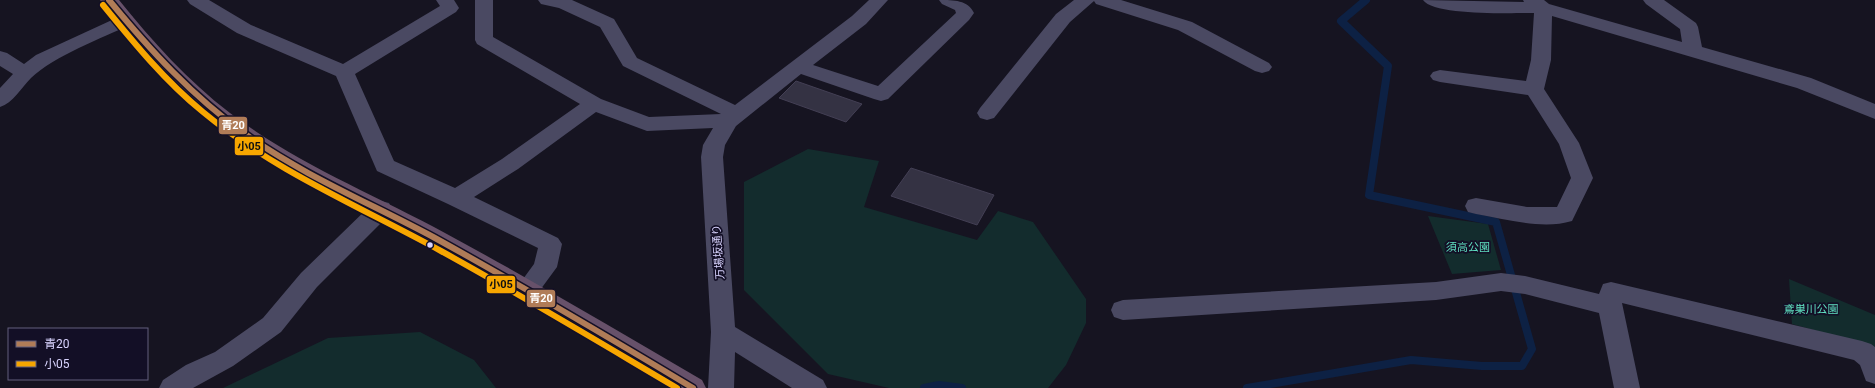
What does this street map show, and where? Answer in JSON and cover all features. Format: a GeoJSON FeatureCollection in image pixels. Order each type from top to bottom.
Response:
{"type":"FeatureCollection","features":[{"type":"Feature","properties":{"kind":"highway"},"geometry":{"type":"LineString","coordinates":[[109,0],[125,20],[184,85],[241,132],[282,158],[381,209],[527,290],[692,388]]}},
{"type":"Feature","properties":{"kind":"street"},"geometry":{"type":"LineString","coordinates":[[196,0],[244,29],[344,72],[386,166],[550,244],[545,266],[527,290]]}},
{"type":"Feature","properties":{"kind":"street"},"geometry":{"type":"LineString","coordinates":[[484,0],[484,40],[594,104],[647,124],[733,117],[860,20],[879,0]]}},
{"type":"Feature","properties":{"kind":"street"},"geometry":{"type":"LineString","coordinates":[[547,0],[564,3],[607,23],[630,62],[733,117]]}},
{"type":"Feature","properties":{"kind":"street"},"geometry":{"type":"LineString","coordinates":[[799,67],[881,94],[963,16],[965,13],[962,7],[948,0]]}},
{"type":"Feature","properties":{"kind":"street"},"geometry":{"type":"LineString","coordinates":[[987,113],[1063,18],[1085,0]]}},
{"type":"Feature","properties":{"kind":"street"},"geometry":{"type":"LineString","coordinates":[[1102,0],[1185,26],[1262,67]]}},
{"type":"Feature","properties":{"kind":"street"},"geometry":{"type":"LineString","coordinates":[[1432,0],[1451,6],[1538,4],[1804,83],[1875,112]]}},
{"type":"Feature","properties":{"kind":"street"},"geometry":{"type":"LineString","coordinates":[[1652,0],[1689,27],[1693,51]]}},
{"type":"Feature","properties":{"kind":"street"},"geometry":{"type":"LineString","coordinates":[[344,72],[454,3]]}},
{"type":"Feature","properties":{"kind":"street"},"geometry":{"type":"LineString","coordinates":[[1476,206],[1527,215],[1564,214],[1582,178],[1569,143],[1534,89],[1541,60],[1538,4]]}},
{"type":"Feature","properties":{"kind":"street"},"geometry":{"type":"LineString","coordinates":[[0,100],[25,72],[43,59],[125,20]]}},
{"type":"Feature","properties":{"kind":"street"},"geometry":{"type":"LineString","coordinates":[[0,57],[25,72]]}},
{"type":"Feature","properties":{"kind":"street"},"geometry":{"type":"LineString","coordinates":[[1440,76],[1534,89]]}},
{"type":"Feature","properties":{"kind":"street"},"geometry":{"type":"LineString","coordinates":[[456,198],[510,164],[594,104]]}},
{"type":"Feature","properties":{"kind":"street","name":"万場坂通り"},"geometry":{"type":"LineString","coordinates":[[721,388],[723,332],[712,157],[714,145],[733,117]]}},
{"type":"Feature","properties":{"kind":"street"},"geometry":{"type":"LineString","coordinates":[[172,388],[195,373],[224,359],[272,325],[309,280],[381,209]]}},
{"type":"Feature","properties":{"kind":"street"},"geometry":{"type":"LineString","coordinates":[[1123,310],[1436,291],[1501,282],[1525,285],[1610,306]]}},
{"type":"Feature","properties":{"kind":"street"},"geometry":{"type":"LineString","coordinates":[[1627,388],[1610,306],[1611,291],[1862,351],[1872,360],[1875,373]]}},
{"type":"Feature","properties":{"kind":"street"},"geometry":{"type":"LineString","coordinates":[[723,332],[814,388]]}},
{"type":"Feature","properties":{"kind":"green space"},"geometry":{"type":"Polygon","coordinates":[[[808,149],[879,161],[864,207],[977,240],[998,211],[1033,222],[1086,299],[1086,323],[1066,365],[1048,388],[889,388],[828,374],[744,290],[744,182],[808,149]]]}},
{"type":"Feature","properties":{"kind":"green space","name":"須高公園"},"geometry":{"type":"Polygon","coordinates":[[[1428,216],[1488,224],[1501,270],[1452,274],[1428,216]]]}},
{"type":"Feature","properties":{"kind":"green space","name":"鳶巣川公園"},"geometry":{"type":"Polygon","coordinates":[[[1789,279],[1875,315],[1875,347],[1792,324],[1789,279]]]}},
{"type":"Feature","properties":{"kind":"green space"},"geometry":{"type":"Polygon","coordinates":[[[420,332],[474,360],[496,388],[223,388],[328,338],[420,332]]]}},
{"type":"Feature","properties":{"kind":"building"},"geometry":{"type":"Polygon","coordinates":[[[796,81],[862,104],[846,122],[779,98],[796,81]]]}},
{"type":"Feature","properties":{"kind":"building"},"geometry":{"type":"Polygon","coordinates":[[[911,168],[994,195],[977,225],[891,196],[911,168]]]}},
{"type":"Feature","properties":{"kind":"waterway"},"geometry":{"type":"LineString","coordinates":[[1247,388],[1411,360],[1482,366],[1522,366],[1532,349],[1496,222],[1369,195],[1388,66],[1341,21],[1366,0]]}},
{"type":"Feature","properties":{"kind":"waterway"},"geometry":{"type":"LineString","coordinates":[[924,388],[939,385],[962,388]]}},
{"type":"Feature","properties":{"kind":"transit line","name":"青20"},"geometry":{"type":"LineString","coordinates":[[109,0],[149,47],[191,91],[222,117],[272,152],[468,256],[693,388]]}},
{"type":"Feature","properties":{"kind":"transit line","name":"小05"},"geometry":{"type":"LineString","coordinates":[[103,5],[143,53],[172,84],[203,112],[244,143],[297,175],[405,231],[494,280],[677,388]]}}]}
